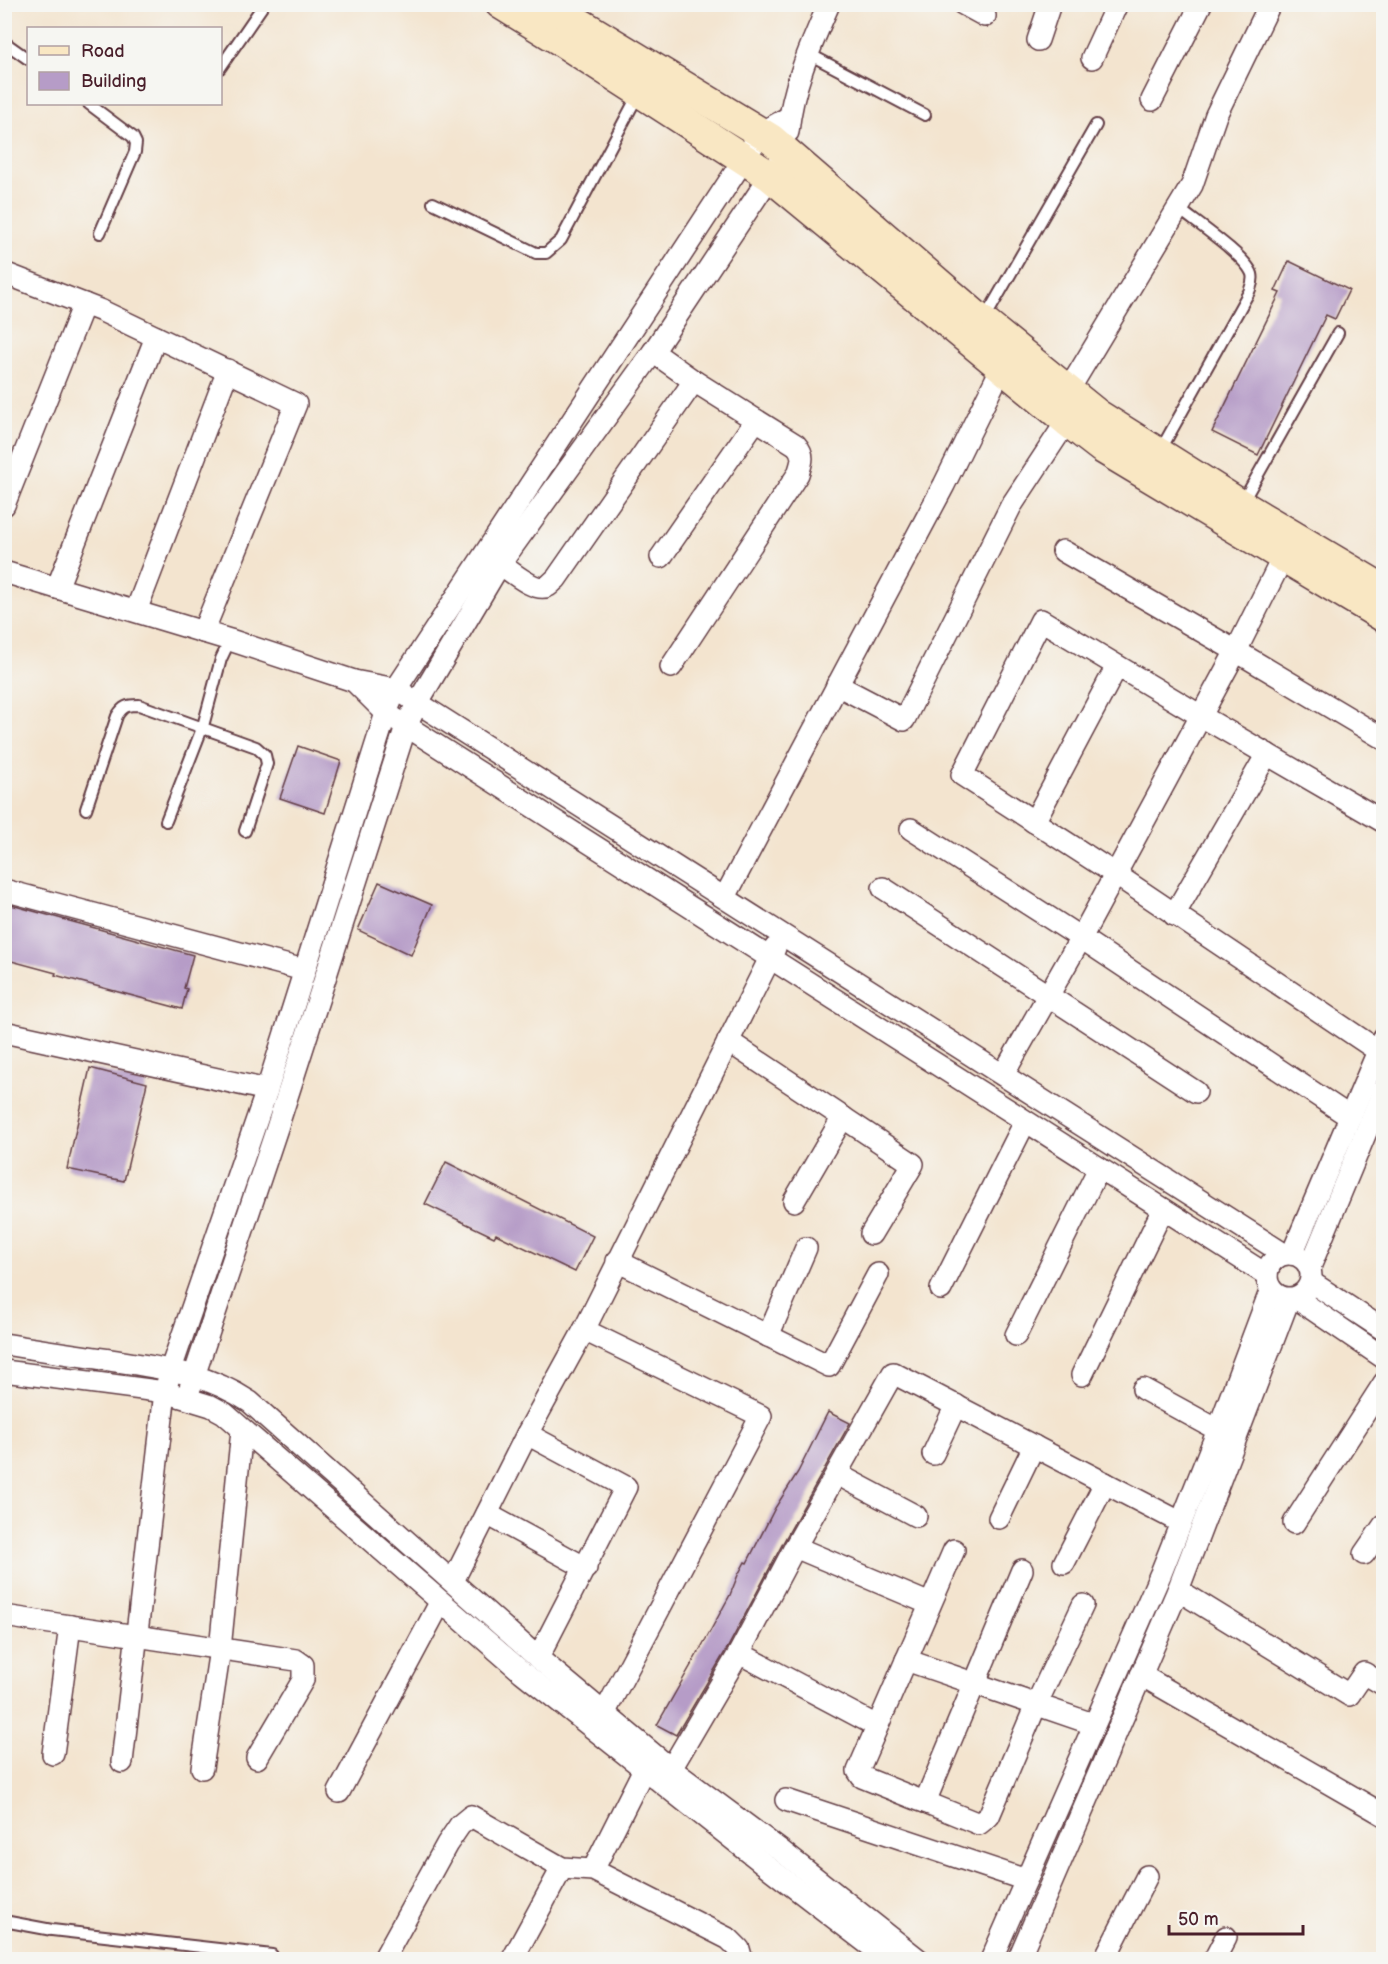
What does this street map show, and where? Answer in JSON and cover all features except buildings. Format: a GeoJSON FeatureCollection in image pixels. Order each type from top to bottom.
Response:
{"type":"FeatureCollection","features":[{"type":"Feature","properties":{"kind":"street"},"geometry":{"type":"LineString","coordinates":[[501,4],[744,159],[778,164],[984,322],[1098,415],[1241,505],[1288,547],[1383,617]]}},
{"type":"Feature","properties":{"kind":"street"},"geometry":{"type":"LineString","coordinates":[[548,4],[761,133],[778,164],[1002,367],[1067,421],[1113,454],[1288,547],[1383,590]]}},
{"type":"Feature","properties":{"kind":"street"},"geometry":{"type":"LineString","coordinates":[[187,1397],[340,935],[406,726],[500,564],[653,352],[778,164],[807,53],[829,4]]}},
{"type":"Feature","properties":{"kind":"street"},"geometry":{"type":"LineString","coordinates":[[963,4],[986,16]]}},
{"type":"Feature","properties":{"kind":"street"},"geometry":{"type":"LineString","coordinates":[[1038,40],[1050,4]]}},
{"type":"Feature","properties":{"kind":"street"},"geometry":{"type":"LineString","coordinates":[[1092,58],[1117,4]]}},
{"type":"Feature","properties":{"kind":"street"},"geometry":{"type":"LineString","coordinates":[[1152,100],[1201,4]]}},
{"type":"Feature","properties":{"kind":"street"},"geometry":{"type":"LineString","coordinates":[[1068,391],[1195,178],[1208,133],[1270,4]]}},
{"type":"Feature","properties":{"kind":"street"},"geometry":{"type":"LineString","coordinates":[[123,1762],[165,1392],[267,1090],[386,713],[396,689],[761,133],[789,117]]}},
{"type":"Feature","properties":{"kind":"street"},"geometry":{"type":"LineString","coordinates":[[7,280],[84,304],[296,404],[203,632]]}},
{"type":"Feature","properties":{"kind":"street"},"geometry":{"type":"LineString","coordinates":[[4,505],[84,304]]}},
{"type":"Feature","properties":{"kind":"street"},"geometry":{"type":"LineString","coordinates":[[57,588],[156,337]]}},
{"type":"Feature","properties":{"kind":"street"},"geometry":{"type":"LineString","coordinates":[[653,352],[694,381],[796,445],[803,457],[798,474],[672,667]]}},
{"type":"Feature","properties":{"kind":"street"},"geometry":{"type":"LineString","coordinates":[[725,897],[944,485],[1002,367]]}},
{"type":"Feature","properties":{"kind":"street"},"geometry":{"type":"LineString","coordinates":[[136,611],[228,370]]}},
{"type":"Feature","properties":{"kind":"street"},"geometry":{"type":"LineString","coordinates":[[500,564],[529,584],[540,588],[548,586],[556,579],[694,381]]}},
{"type":"Feature","properties":{"kind":"street"},"geometry":{"type":"LineString","coordinates":[[661,557],[756,420]]}},
{"type":"Feature","properties":{"kind":"street"},"geometry":{"type":"LineString","coordinates":[[837,685],[904,720],[1011,506],[1067,421]]}},
{"type":"Feature","properties":{"kind":"street"},"geometry":{"type":"LineString","coordinates":[[1003,1075],[1081,938],[1201,716],[1288,547]]}},
{"type":"Feature","properties":{"kind":"street"},"geometry":{"type":"LineString","coordinates":[[1063,551],[1383,739]]}},
{"type":"Feature","properties":{"kind":"street"},"geometry":{"type":"LineString","coordinates":[[4,572],[230,640],[354,681],[396,689],[1003,1075],[1288,1254],[1305,1261],[1311,1275],[1383,1330]]}},
{"type":"Feature","properties":{"kind":"street"},"geometry":{"type":"LineString","coordinates":[[1018,1959],[1178,1590],[1281,1290],[1272,1262],[1288,1254],[1350,1117],[1380,1044],[1174,915],[962,775],[1041,620],[1383,822]]}},
{"type":"Feature","properties":{"kind":"street"},"geometry":{"type":"LineString","coordinates":[[1034,822],[1117,666]]}},
{"type":"Feature","properties":{"kind":"street"},"geometry":{"type":"LineString","coordinates":[[354,681],[386,713],[1163,1209],[1383,1358]]}},
{"type":"Feature","properties":{"kind":"street"},"geometry":{"type":"LineString","coordinates":[[1174,915],[1267,754]]}},
{"type":"Feature","properties":{"kind":"street"},"geometry":{"type":"LineString","coordinates":[[911,829],[1081,938],[1350,1117]]}},
{"type":"Feature","properties":{"kind":"street"},"geometry":{"type":"LineString","coordinates":[[883,888],[1196,1092]]}},
{"type":"Feature","properties":{"kind":"street"},"geometry":{"type":"LineString","coordinates":[[4,890],[304,970]]}},
{"type":"Feature","properties":{"kind":"street"},"geometry":{"type":"LineString","coordinates":[[319,926],[340,935]]}},
{"type":"Feature","properties":{"kind":"street"},"geometry":{"type":"LineString","coordinates":[[453,1581],[527,1434],[584,1330],[783,934]]}},
{"type":"Feature","properties":{"kind":"street"},"geometry":{"type":"LineString","coordinates":[[4,1032],[267,1090]]}},
{"type":"Feature","properties":{"kind":"street"},"geometry":{"type":"LineString","coordinates":[[728,1041],[913,1164],[871,1234]]}},
{"type":"Feature","properties":{"kind":"street"},"geometry":{"type":"LineString","coordinates":[[1281,1290],[1308,1289],[1311,1275],[1383,1089]]}},
{"type":"Feature","properties":{"kind":"street"},"geometry":{"type":"LineString","coordinates":[[794,1201],[843,1117]]}},
{"type":"Feature","properties":{"kind":"street"},"geometry":{"type":"LineString","coordinates":[[941,1289],[1025,1122]]}},
{"type":"Feature","properties":{"kind":"street"},"geometry":{"type":"LineString","coordinates":[[1016,1335],[1099,1168]]}},
{"type":"Feature","properties":{"kind":"street"},"geometry":{"type":"LineString","coordinates":[[1082,1375],[1163,1209]]}},
{"type":"Feature","properties":{"kind":"street"},"geometry":{"type":"LineString","coordinates":[[768,1336],[806,1248]]}},
{"type":"Feature","properties":{"kind":"street"},"geometry":{"type":"LineString","coordinates":[[617,1262],[830,1366],[878,1274]]}},
{"type":"Feature","properties":{"kind":"street"},"geometry":{"type":"LineString","coordinates":[[991,1959],[1161,1573],[1218,1430],[1281,1290]]}},
{"type":"Feature","properties":{"kind":"street"},"geometry":{"type":"LineString","coordinates":[[584,1330],[760,1416],[605,1712]]}},
{"type":"Feature","properties":{"kind":"street"},"geometry":{"type":"LineString","coordinates":[[4,1344],[193,1374],[235,1392],[250,1402],[538,1658],[605,1712],[659,1773],[780,1850],[919,1959]]}},
{"type":"Feature","properties":{"kind":"street"},"geometry":{"type":"LineString","coordinates":[[4,1371],[165,1392],[187,1397],[224,1413],[522,1672],[659,1773],[889,1959]]}},
{"type":"Feature","properties":{"kind":"street"},"geometry":{"type":"LineString","coordinates":[[593,1870],[739,1653],[892,1373],[1180,1522]]}},
{"type":"Feature","properties":{"kind":"street"},"geometry":{"type":"LineString","coordinates":[[1294,1523],[1383,1383]]}},
{"type":"Feature","properties":{"kind":"street"},"geometry":{"type":"LineString","coordinates":[[1143,1389],[1218,1430]]}},
{"type":"Feature","properties":{"kind":"street"},"geometry":{"type":"LineString","coordinates":[[933,1454],[956,1405]]}},
{"type":"Feature","properties":{"kind":"street"},"geometry":{"type":"LineString","coordinates":[[202,1768],[220,1649],[242,1430]]}},
{"type":"Feature","properties":{"kind":"street"},"geometry":{"type":"LineString","coordinates":[[527,1434],[626,1487],[538,1658]]}},
{"type":"Feature","properties":{"kind":"street"},"geometry":{"type":"LineString","coordinates":[[999,1518],[1034,1446]]}},
{"type":"Feature","properties":{"kind":"street"},"geometry":{"type":"LineString","coordinates":[[837,1474],[916,1516]]}},
{"type":"Feature","properties":{"kind":"street"},"geometry":{"type":"LineString","coordinates":[[1064,1563],[1105,1483]]}},
{"type":"Feature","properties":{"kind":"street"},"geometry":{"type":"LineString","coordinates":[[487,1514],[586,1568]]}},
{"type":"Feature","properties":{"kind":"street"},"geometry":{"type":"LineString","coordinates":[[1364,1554],[1383,1525]]}},
{"type":"Feature","properties":{"kind":"street"},"geometry":{"type":"LineString","coordinates":[[795,1547],[930,1604]]}},
{"type":"Feature","properties":{"kind":"street"},"geometry":{"type":"LineString","coordinates":[[954,1550],[858,1771],[862,1777],[979,1824],[989,1816],[1036,1705],[1083,1605]]}},
{"type":"Feature","properties":{"kind":"street"},"geometry":{"type":"LineString","coordinates":[[925,1802],[1022,1570]]}},
{"type":"Feature","properties":{"kind":"street"},"geometry":{"type":"LineString","coordinates":[[1178,1590],[1349,1695],[1364,1673],[1383,1685]]}},
{"type":"Feature","properties":{"kind":"street"},"geometry":{"type":"LineString","coordinates":[[339,1792],[440,1603]]}},
{"type":"Feature","properties":{"kind":"street"},"geometry":{"type":"LineString","coordinates":[[4,1616],[296,1660],[303,1665],[303,1680],[257,1758]]}},
{"type":"Feature","properties":{"kind":"street"},"geometry":{"type":"LineString","coordinates":[[53,1754],[70,1626]]}},
{"type":"Feature","properties":{"kind":"street"},"geometry":{"type":"LineString","coordinates":[[739,1653],[878,1726]]}},
{"type":"Feature","properties":{"kind":"street"},"geometry":{"type":"LineString","coordinates":[[906,1660],[1093,1724]]}},
{"type":"Feature","properties":{"kind":"street"},"geometry":{"type":"LineString","coordinates":[[1141,1675],[1383,1815]]}},
{"type":"Feature","properties":{"kind":"street"},"geometry":{"type":"LineString","coordinates":[[786,1800],[1026,1880]]}},
{"type":"Feature","properties":{"kind":"street"},"geometry":{"type":"LineString","coordinates":[[383,1959],[447,1844],[460,1825],[471,1816],[562,1868],[593,1870],[729,1939],[739,1949],[742,1959]]}},
{"type":"Feature","properties":{"kind":"street"},"geometry":{"type":"LineString","coordinates":[[512,1959],[562,1868]]}},
{"type":"Feature","properties":{"kind":"street"},"geometry":{"type":"LineString","coordinates":[[1104,1959],[1147,1876]]}},
{"type":"Feature","properties":{"kind":"street"},"geometry":{"type":"LineString","coordinates":[[1214,1959],[1226,1937]]}},
{"type":"Feature","properties":{"kind":"lane"},"geometry":{"type":"LineString","coordinates":[[222,65],[264,4]]}},
{"type":"Feature","properties":{"kind":"lane"},"geometry":{"type":"LineString","coordinates":[[4,42],[27,58]]}},
{"type":"Feature","properties":{"kind":"lane"},"geometry":{"type":"LineString","coordinates":[[807,53],[925,116]]}},
{"type":"Feature","properties":{"kind":"lane"},"geometry":{"type":"LineString","coordinates":[[433,203],[536,253],[546,253],[561,240],[639,93]]}},
{"type":"Feature","properties":{"kind":"lane"},"geometry":{"type":"LineString","coordinates":[[90,105],[133,136],[136,143],[135,152],[100,233]]}},
{"type":"Feature","properties":{"kind":"lane"},"geometry":{"type":"LineString","coordinates":[[984,322],[1096,125]]}},
{"type":"Feature","properties":{"kind":"lane"},"geometry":{"type":"LineString","coordinates":[[1159,454],[1253,283],[1252,273],[1242,259],[1178,208]]}},
{"type":"Feature","properties":{"kind":"lane"},"geometry":{"type":"LineString","coordinates":[[1241,505],[1338,333]]}},
{"type":"Feature","properties":{"kind":"lane"},"geometry":{"type":"LineString","coordinates":[[166,821],[202,726],[221,659],[230,640]]}},
{"type":"Feature","properties":{"kind":"lane"},"geometry":{"type":"LineString","coordinates":[[86,809],[117,716],[122,708],[139,705],[256,747],[266,755],[267,764],[245,831]]}},
{"type":"Feature","properties":{"kind":"lane"},"geometry":{"type":"LineString","coordinates":[[4,1921],[52,1930],[272,1955]]}}]}
